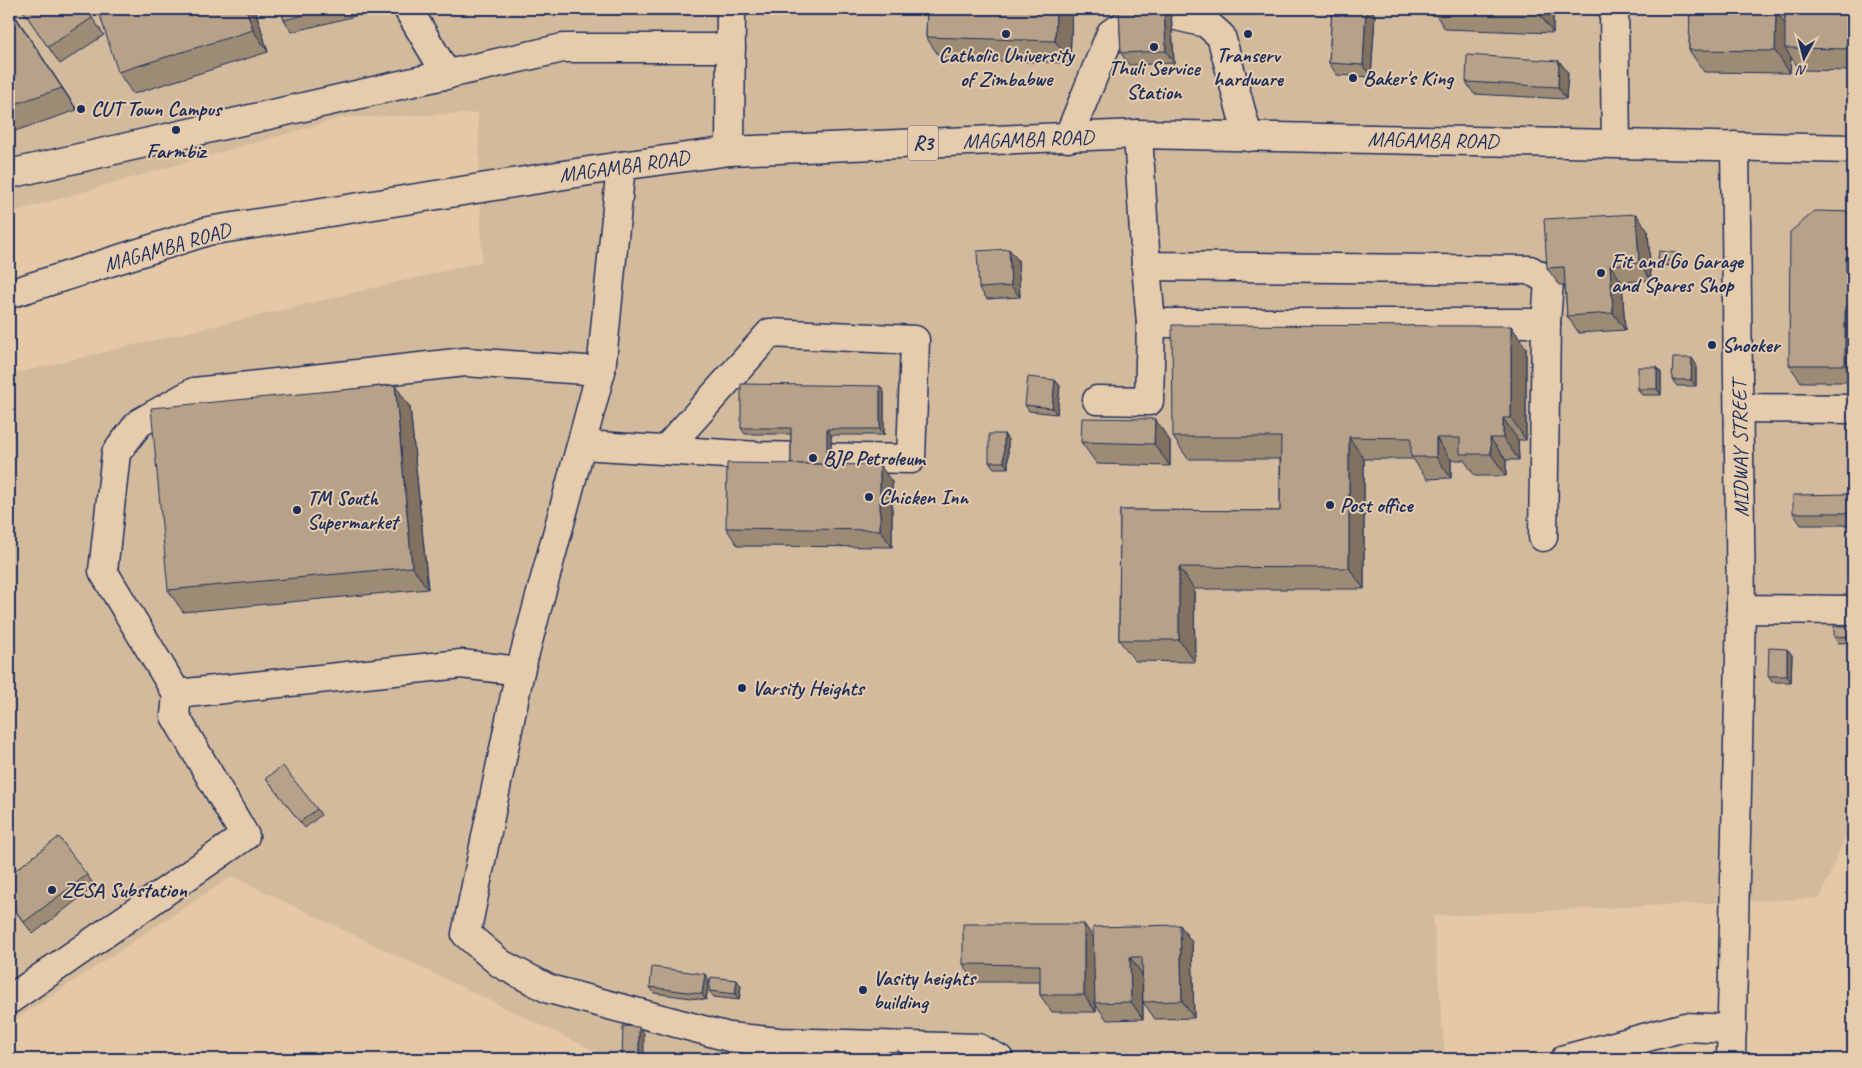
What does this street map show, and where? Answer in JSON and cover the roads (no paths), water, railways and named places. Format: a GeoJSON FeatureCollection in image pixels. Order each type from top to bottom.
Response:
{"type":"FeatureCollection","features":[{"type":"Feature","properties":{"kind":"main road"},"geometry":{"type":"LineString","coordinates":[[408,9],[447,75]]}},
{"type":"Feature","properties":{"kind":"main road"},"geometry":{"type":"LineString","coordinates":[[730,151],[731,9]]}},
{"type":"Feature","properties":{"kind":"main road"},"geometry":{"type":"LineString","coordinates":[[1614,9],[1616,144]]}},
{"type":"Feature","properties":{"kind":"main road"},"geometry":{"type":"LineString","coordinates":[[1172,15],[1206,23],[1221,36],[1248,137]]}},
{"type":"Feature","properties":{"kind":"main road"},"geometry":{"type":"LineString","coordinates":[[1068,138],[1110,33],[1128,23]]}},
{"type":"Feature","properties":{"kind":"main road"},"geometry":{"type":"LineString","coordinates":[[9,174],[563,48],[731,48]]}},
{"type":"Feature","properties":{"kind":"main road"},"geometry":{"type":"LineString","coordinates":[[1097,400],[1149,401],[1151,323],[1138,134]]}},
{"type":"Feature","properties":{"kind":"main road","name":"MAGAMBA ROAD"},"geometry":{"type":"LineString","coordinates":[[9,294],[208,231],[620,166],[730,151],[1138,134],[1853,149]]}},
{"type":"Feature","properties":{"kind":"main road","name":"MIDWAY STREET"},"geometry":{"type":"LineString","coordinates":[[1731,1059],[1741,609],[1735,146]]}},
{"type":"Feature","properties":{"kind":"main road"},"geometry":{"type":"LineString","coordinates":[[620,166],[601,372],[520,671],[466,934],[501,964],[549,990],[729,1037],[779,1042],[978,1048],[999,1059]]}},
{"type":"Feature","properties":{"kind":"main road"},"geometry":{"type":"LineString","coordinates":[[1146,266],[1530,270],[1549,281],[1546,323],[1543,537]]}},
{"type":"Feature","properties":{"kind":"main road"},"geometry":{"type":"LineString","coordinates":[[1151,323],[1546,323]]}},
{"type":"Feature","properties":{"kind":"main road"},"geometry":{"type":"LineString","coordinates":[[582,445],[758,456],[911,459],[915,340],[770,333],[666,450]]}},
{"type":"Feature","properties":{"kind":"main road"},"geometry":{"type":"LineString","coordinates":[[9,1000],[245,836],[174,716],[177,694],[103,571],[116,453],[139,423],[194,392],[465,362],[601,372]]}},
{"type":"Feature","properties":{"kind":"main road"},"geometry":{"type":"LineString","coordinates":[[1739,408],[1853,409]]}},
{"type":"Feature","properties":{"kind":"main road"},"geometry":{"type":"LineString","coordinates":[[1741,609],[1853,610]]}},
{"type":"Feature","properties":{"kind":"main road"},"geometry":{"type":"LineString","coordinates":[[177,694],[460,664],[520,671]]}},
{"type":"Feature","properties":{"kind":"main road"},"geometry":{"type":"LineString","coordinates":[[1565,1059],[1685,1027],[1732,1029]]}},
{"type":"Feature","properties":{"kind":"place","name":"Catholic University of Zimbabwe"},"geometry":{"type":"Point","coordinates":[1006,34]}},
{"type":"Feature","properties":{"kind":"place","name":"Transerv hardware"},"geometry":{"type":"Point","coordinates":[1248,34]}},
{"type":"Feature","properties":{"kind":"place","name":"Thuli Service Station"},"geometry":{"type":"Point","coordinates":[1154,47]}},
{"type":"Feature","properties":{"kind":"place","name":"Baker's King"},"geometry":{"type":"Point","coordinates":[1353,78]}},
{"type":"Feature","properties":{"kind":"place","name":"CUT Town Campus"},"geometry":{"type":"Point","coordinates":[81,109]}},
{"type":"Feature","properties":{"kind":"place","name":"Farmbiz"},"geometry":{"type":"Point","coordinates":[176,130]}},
{"type":"Feature","properties":{"kind":"place","name":"Fit and Go Garage and Spares Shop"},"geometry":{"type":"Point","coordinates":[1601,273]}},
{"type":"Feature","properties":{"kind":"place","name":"Snooker"},"geometry":{"type":"Point","coordinates":[1712,345]}},
{"type":"Feature","properties":{"kind":"place","name":"BJP Petroleum"},"geometry":{"type":"Point","coordinates":[813,458]}},
{"type":"Feature","properties":{"kind":"place","name":"Chicken Inn"},"geometry":{"type":"Point","coordinates":[869,497]}},
{"type":"Feature","properties":{"kind":"place","name":"Post office"},"geometry":{"type":"Point","coordinates":[1330,505]}},
{"type":"Feature","properties":{"kind":"place","name":"TM South Supermarket"},"geometry":{"type":"Point","coordinates":[297,510]}},
{"type":"Feature","properties":{"kind":"place","name":"Varsity Heights"},"geometry":{"type":"Point","coordinates":[742,688]}},
{"type":"Feature","properties":{"kind":"place","name":"ZESA Substation"},"geometry":{"type":"Point","coordinates":[52,890]}},
{"type":"Feature","properties":{"kind":"place","name":"Vasity heights building"},"geometry":{"type":"Point","coordinates":[863,990]}}]}
